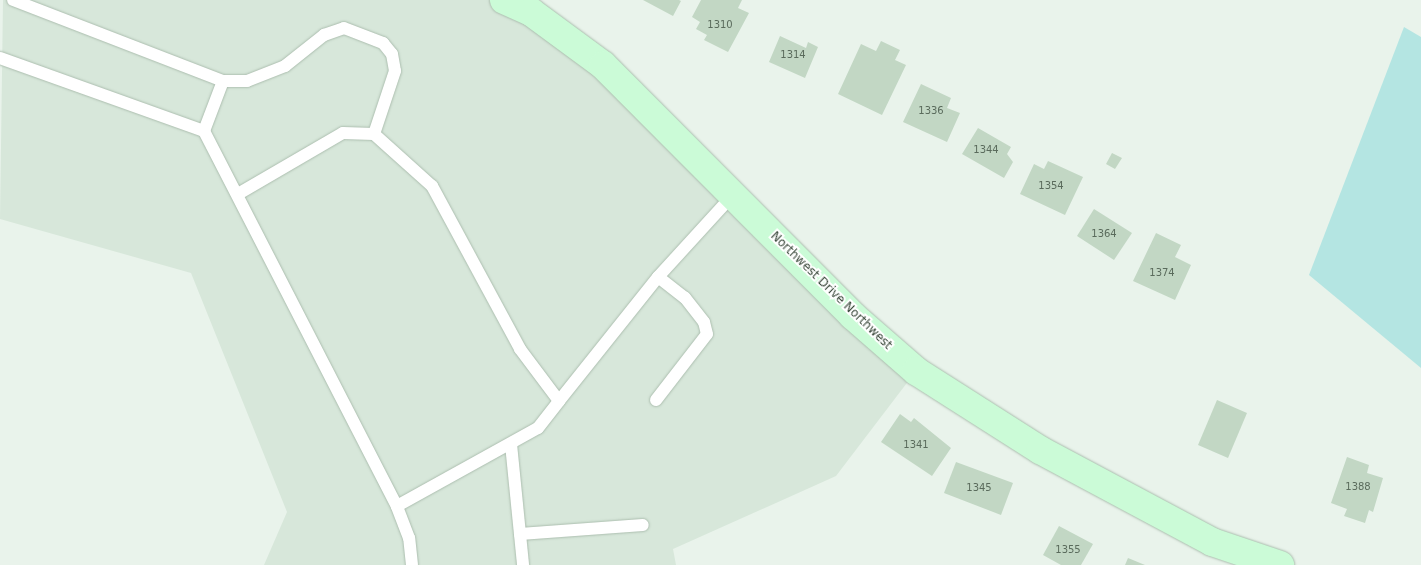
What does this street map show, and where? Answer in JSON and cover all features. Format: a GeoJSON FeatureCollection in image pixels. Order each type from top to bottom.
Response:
{"type":"FeatureCollection","features":[{"type":"Feature","properties":{"kind":"street","name":"Northwest Drive Northwest"},"geometry":{"type":"LineString","coordinates":[[504,0],[531,12],[603,65],[854,316],[916,371],[1040,450],[1212,542],[1280,565]]}},
{"type":"Feature","properties":{"kind":"lane"},"geometry":{"type":"LineString","coordinates":[[14,0],[223,81],[247,81],[285,66],[324,35],[344,28],[383,43],[392,54],[395,72],[374,134]]}},
{"type":"Feature","properties":{"kind":"lane"},"geometry":{"type":"LineString","coordinates":[[0,58],[204,131],[238,194],[396,506],[409,538],[412,565]]}},
{"type":"Feature","properties":{"kind":"lane"},"geometry":{"type":"LineString","coordinates":[[204,131],[223,81]]}},
{"type":"Feature","properties":{"kind":"lane"},"geometry":{"type":"LineString","coordinates":[[238,194],[343,133],[374,134],[432,186],[520,349],[559,401]]}},
{"type":"Feature","properties":{"kind":"lane"},"geometry":{"type":"LineString","coordinates":[[396,506],[538,428],[658,277],[733,195]]}},
{"type":"Feature","properties":{"kind":"lane"},"geometry":{"type":"LineString","coordinates":[[656,400],[707,334],[704,322],[685,298],[658,277]]}},
{"type":"Feature","properties":{"kind":"lane"},"geometry":{"type":"LineString","coordinates":[[511,444],[523,565]]}},
{"type":"Feature","properties":{"kind":"lane"},"geometry":{"type":"LineString","coordinates":[[520,534],[643,525]]}},
{"type":"Feature","properties":{"kind":"shaded area"},"geometry":{"type":"Polygon","coordinates":[[[3,0],[504,0],[531,12],[916,371],[836,476],[673,549],[676,565],[264,565],[287,512],[191,273],[0,219],[3,0]]]}},
{"type":"Feature","properties":{"kind":"shaded area"},"geometry":{"type":"Polygon","coordinates":[[[1404,27],[1421,37],[1421,368],[1309,275],[1404,27]]]}},
{"type":"Feature","properties":{"kind":"building"},"geometry":{"type":"Polygon","coordinates":[[[643,0],[679,0],[681,1],[673,16],[643,0]]]}},
{"type":"Feature","properties":{"kind":"building"},"geometry":{"type":"Polygon","coordinates":[[[701,0],[742,0],[738,8],[749,13],[728,52],[704,40],[707,35],[696,29],[700,22],[692,17],[701,0]]]}},
{"type":"Feature","properties":{"kind":"building"},"geometry":{"type":"Polygon","coordinates":[[[780,36],[806,48],[808,42],[818,47],[805,78],[769,62],[780,36]]]}},
{"type":"Feature","properties":{"kind":"building"},"geometry":{"type":"Polygon","coordinates":[[[881,41],[900,50],[895,60],[906,65],[882,115],[838,94],[861,44],[876,51],[881,41]]]}},
{"type":"Feature","properties":{"kind":"building"},"geometry":{"type":"Polygon","coordinates":[[[921,84],[951,98],[947,108],[960,113],[947,142],[903,122],[921,84]]]}},
{"type":"Feature","properties":{"kind":"building"},"geometry":{"type":"Polygon","coordinates":[[[978,128],[1011,147],[1007,154],[1013,162],[1004,178],[962,154],[978,128]]]}},
{"type":"Feature","properties":{"kind":"building"},"geometry":{"type":"Polygon","coordinates":[[[1112,153],[1122,158],[1115,169],[1106,164],[1112,153]]]}},
{"type":"Feature","properties":{"kind":"building"},"geometry":{"type":"Polygon","coordinates":[[[1048,161],[1083,177],[1065,215],[1020,194],[1034,164],[1044,169],[1048,161]]]}},
{"type":"Feature","properties":{"kind":"building"},"geometry":{"type":"Polygon","coordinates":[[[1094,209],[1132,233],[1114,260],[1077,236],[1094,209]]]}},
{"type":"Feature","properties":{"kind":"building"},"geometry":{"type":"Polygon","coordinates":[[[1156,233],[1181,245],[1175,257],[1191,265],[1175,300],[1133,281],[1156,233]]]}},
{"type":"Feature","properties":{"kind":"building"},"geometry":{"type":"Polygon","coordinates":[[[1217,400],[1247,413],[1228,458],[1198,445],[1217,400]]]}},
{"type":"Feature","properties":{"kind":"building"},"geometry":{"type":"Polygon","coordinates":[[[900,414],[911,422],[914,418],[951,448],[932,476],[881,442],[900,414]]]}},
{"type":"Feature","properties":{"kind":"building"},"geometry":{"type":"Polygon","coordinates":[[[1347,457],[1369,465],[1367,473],[1383,478],[1373,512],[1369,510],[1365,523],[1344,516],[1347,509],[1331,503],[1347,457]]]}},
{"type":"Feature","properties":{"kind":"building"},"geometry":{"type":"Polygon","coordinates":[[[956,462],[1013,483],[1001,515],[944,493],[956,462]]]}},
{"type":"Feature","properties":{"kind":"building"},"geometry":{"type":"Polygon","coordinates":[[[1059,526],[1093,544],[1081,565],[1061,565],[1043,555],[1059,526]]]}},
{"type":"Feature","properties":{"kind":"building"},"geometry":{"type":"Polygon","coordinates":[[[1128,558],[1145,565],[1125,565],[1128,558]]]}}]}
